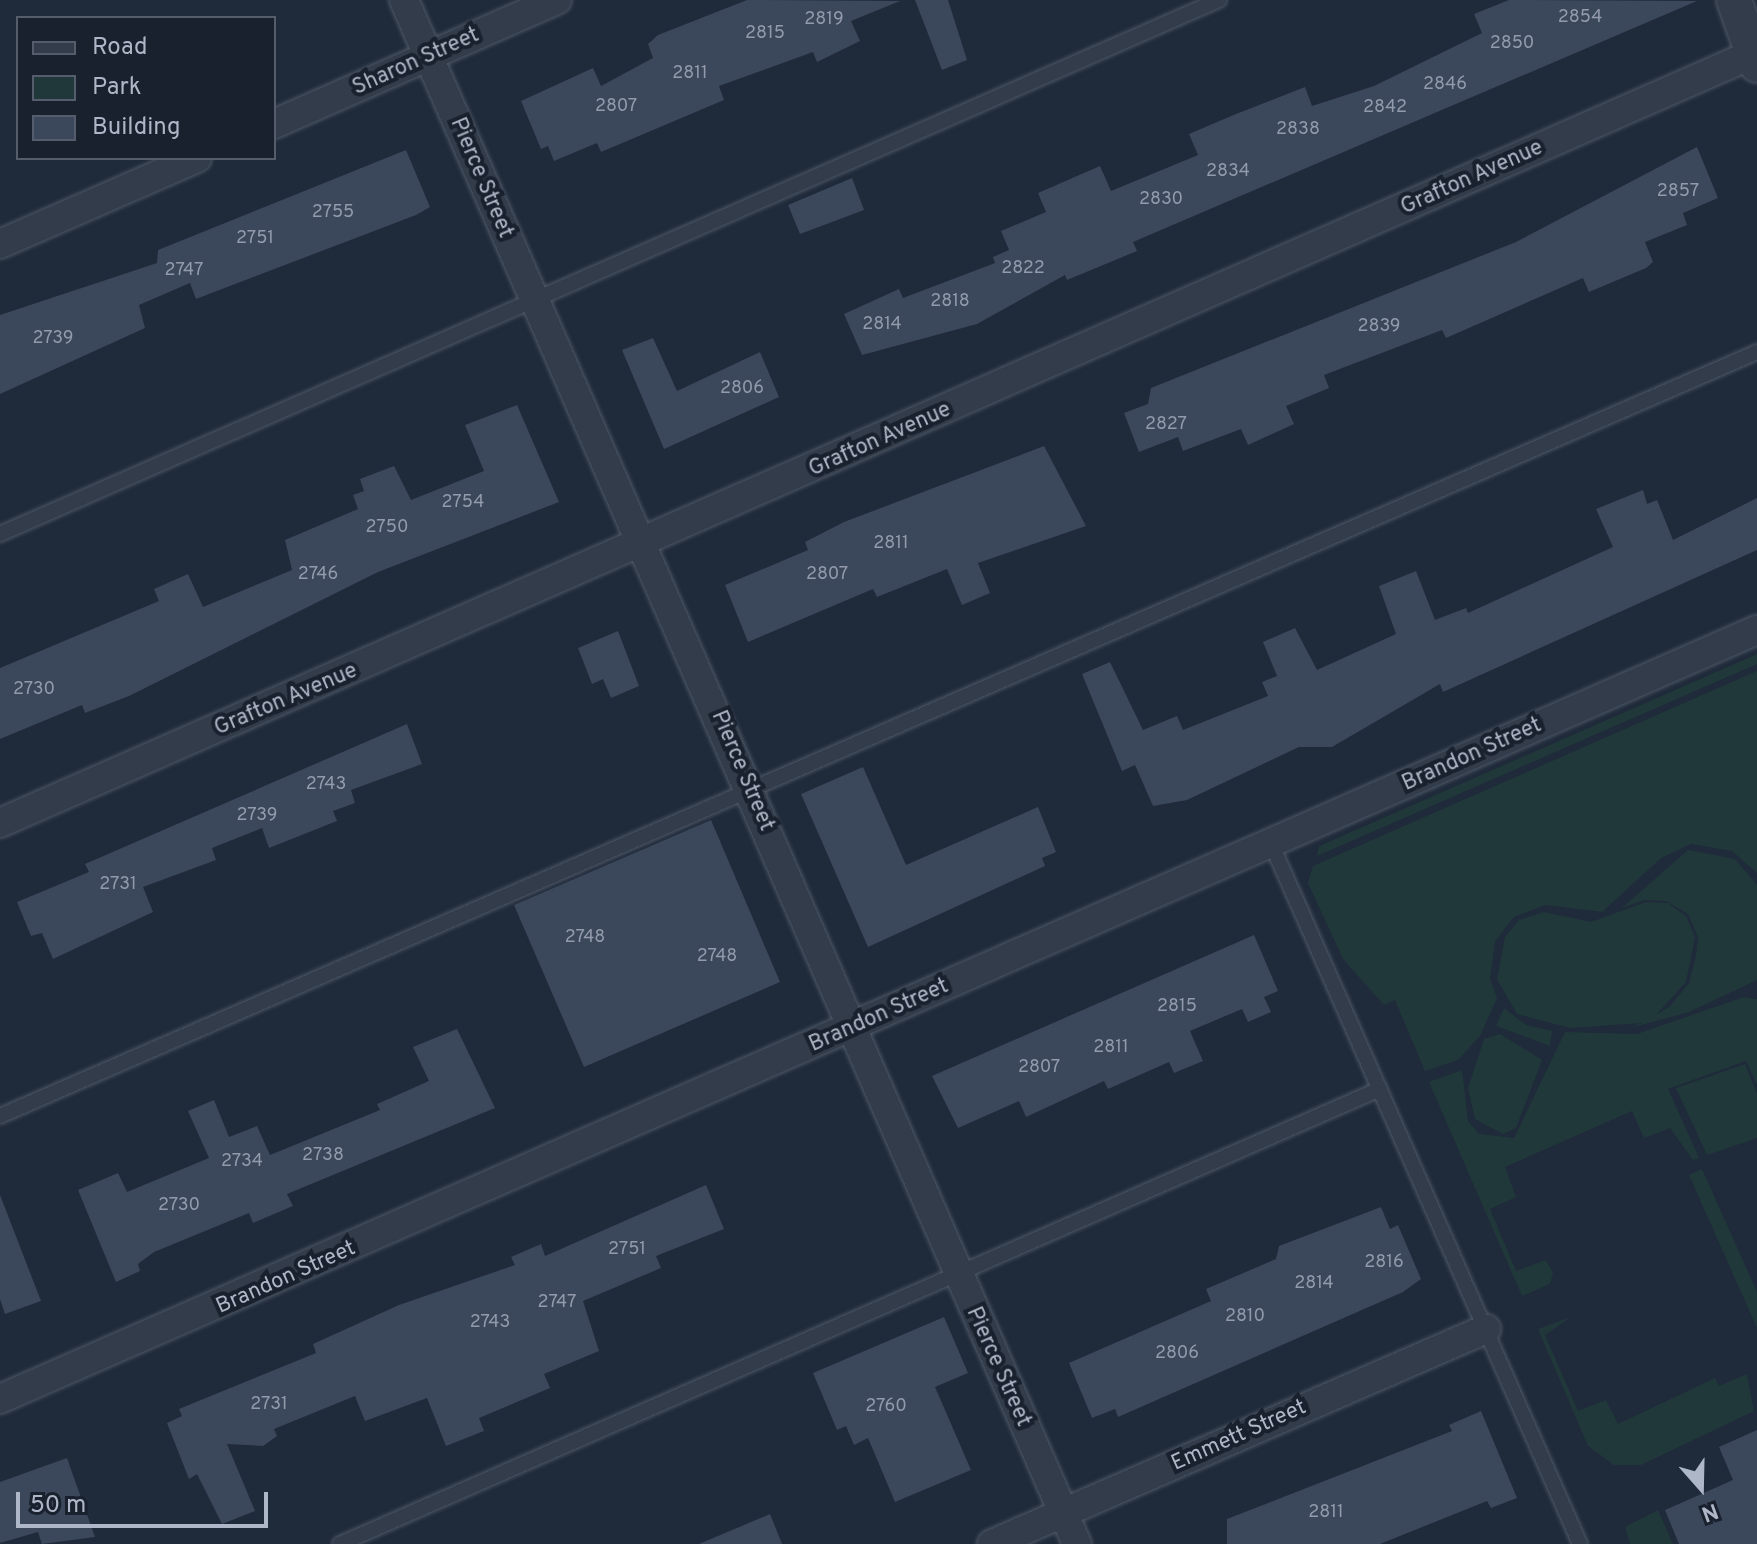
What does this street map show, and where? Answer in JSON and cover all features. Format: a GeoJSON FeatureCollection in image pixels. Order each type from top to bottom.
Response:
{"type":"FeatureCollection","features":[{"type":"Feature","properties":{"kind":"street","name":"Pierce Street"},"geometry":{"type":"LineString","coordinates":[[404,0],[1077,1544]]}},
{"type":"Feature","properties":{"kind":"street","name":"Sharon Street"},"geometry":{"type":"LineString","coordinates":[[276,123],[557,0]]}},
{"type":"Feature","properties":{"kind":"street"},"geometry":{"type":"LineString","coordinates":[[1734,0],[1756,57]]}},
{"type":"Feature","properties":{"kind":"street","name":"Grafton Avenue"},"geometry":{"type":"LineString","coordinates":[[0,823],[644,545],[1756,57]]}},
{"type":"Feature","properties":{"kind":"street"},"geometry":{"type":"LineString","coordinates":[[0,244],[192,160]]}},
{"type":"Feature","properties":{"kind":"street","name":"Brandon Street"},"geometry":{"type":"LineString","coordinates":[[0,1399],[852,1029],[1757,630]]}},
{"type":"Feature","properties":{"kind":"street","name":"Emmett Street"},"geometry":{"type":"LineString","coordinates":[[992,1544],[1486,1329]]}},
{"type":"Feature","properties":{"kind":"lane"},"geometry":{"type":"LineString","coordinates":[[0,534],[1219,0]]}},
{"type":"Feature","properties":{"kind":"lane"},"geometry":{"type":"LineString","coordinates":[[0,1116],[749,787],[1757,352]]}},
{"type":"Feature","properties":{"kind":"lane"},"geometry":{"type":"LineString","coordinates":[[1271,843],[1580,1544]]}},
{"type":"Feature","properties":{"kind":"lane"},"geometry":{"type":"LineString","coordinates":[[340,1544],[1380,1089]]}},
{"type":"Feature","properties":{"kind":"green space"},"geometry":{"type":"Polygon","coordinates":[[[1757,654],[1757,664],[1317,856],[1319,846],[1757,654]]]}},
{"type":"Feature","properties":{"kind":"green space"},"geometry":{"type":"Polygon","coordinates":[[[1757,671],[1757,873],[1732,851],[1691,844],[1661,858],[1602,912],[1545,905],[1514,917],[1495,941],[1490,979],[1497,998],[1480,1036],[1458,1060],[1425,1071],[1395,1000],[1384,1005],[1343,959],[1308,883],[1313,866],[1757,671]]]}},
{"type":"Feature","properties":{"kind":"green space"},"geometry":{"type":"Polygon","coordinates":[[[1688,850],[1735,859],[1757,885],[1757,980],[1689,1012],[1626,1029],[1642,1023],[1570,1028],[1517,1014],[1497,979],[1505,937],[1519,920],[1544,912],[1591,922],[1646,902],[1668,903],[1686,916],[1695,937],[1686,982],[1656,1015],[1670,1006],[1689,983],[1696,956],[1698,937],[1688,914],[1666,901],[1644,900],[1622,908],[1688,850]]]}},
{"type":"Feature","properties":{"kind":"green space"},"geometry":{"type":"Polygon","coordinates":[[[1744,997],[1757,999],[1757,1085],[1746,1061],[1668,1089],[1699,1158],[1693,1160],[1670,1128],[1644,1138],[1632,1111],[1505,1167],[1516,1197],[1490,1209],[1516,1271],[1546,1260],[1553,1273],[1550,1284],[1522,1296],[1429,1082],[1462,1070],[1468,1121],[1479,1134],[1514,1138],[1565,1032],[1637,1034],[1744,997]]]}},
{"type":"Feature","properties":{"kind":"green space"},"geometry":{"type":"Polygon","coordinates":[[[1504,1008],[1526,1025],[1552,1031],[1550,1046],[1496,1026],[1504,1008]]]}},
{"type":"Feature","properties":{"kind":"green space"},"geometry":{"type":"Polygon","coordinates":[[[1500,1034],[1542,1060],[1516,1128],[1503,1134],[1475,1119],[1468,1088],[1484,1039],[1500,1034]]]}},
{"type":"Feature","properties":{"kind":"green space"},"geometry":{"type":"Polygon","coordinates":[[[1745,1064],[1757,1093],[1757,1138],[1707,1155],[1676,1088],[1745,1064]]]}},
{"type":"Feature","properties":{"kind":"green space"},"geometry":{"type":"Polygon","coordinates":[[[1702,1169],[1757,1292],[1757,1328],[1689,1175],[1702,1169]]]}},
{"type":"Feature","properties":{"kind":"green space"},"geometry":{"type":"Polygon","coordinates":[[[1571,1317],[1545,1335],[1578,1411],[1606,1400],[1618,1424],[1715,1378],[1719,1386],[1747,1374],[1754,1411],[1641,1465],[1614,1465],[1588,1446],[1538,1329],[1571,1317]]]}},
{"type":"Feature","properties":{"kind":"green space"},"geometry":{"type":"Polygon","coordinates":[[[1658,1510],[1673,1544],[1630,1544],[1625,1527],[1658,1510]]]}},
{"type":"Feature","properties":{"kind":"building"},"geometry":{"type":"Polygon","coordinates":[[[747,0],[900,1],[851,21],[860,41],[817,62],[813,52],[719,86],[724,100],[601,152],[597,143],[554,161],[548,146],[541,149],[521,101],[593,68],[601,86],[653,58],[648,44],[658,35],[747,0]]]}},
{"type":"Feature","properties":{"kind":"building"},"geometry":{"type":"Polygon","coordinates":[[[915,0],[948,0],[967,60],[942,70],[915,0]]]}},
{"type":"Feature","properties":{"kind":"building"},"geometry":{"type":"Polygon","coordinates":[[[1509,0],[1697,1],[1133,242],[1137,251],[1067,280],[1065,275],[977,324],[862,355],[844,314],[899,289],[903,298],[995,263],[993,257],[1009,250],[1001,231],[1046,212],[1038,193],[1100,166],[1111,191],[1198,155],[1189,134],[1236,114],[1305,87],[1312,106],[1374,86],[1482,33],[1474,14],[1509,0]]]}},
{"type":"Feature","properties":{"kind":"building"},"geometry":{"type":"Polygon","coordinates":[[[1697,147],[1718,198],[1683,213],[1687,225],[1645,242],[1653,262],[1646,268],[1589,292],[1583,278],[1446,338],[1442,330],[1324,375],[1329,388],[1286,406],[1294,424],[1248,445],[1241,429],[1183,451],[1178,437],[1139,452],[1124,413],[1148,404],[1151,388],[1516,242],[1697,147]]]}},
{"type":"Feature","properties":{"kind":"building"},"geometry":{"type":"Polygon","coordinates":[[[406,150],[430,207],[196,299],[190,283],[139,305],[145,328],[0,394],[0,315],[157,263],[158,250],[406,150]]]}},
{"type":"Feature","properties":{"kind":"building"},"geometry":{"type":"Polygon","coordinates":[[[852,178],[864,210],[800,234],[788,205],[852,178]]]}},
{"type":"Feature","properties":{"kind":"building"},"geometry":{"type":"Polygon","coordinates":[[[653,338],[677,391],[760,352],[779,397],[664,449],[622,350],[653,338]]]}},
{"type":"Feature","properties":{"kind":"building"},"geometry":{"type":"Polygon","coordinates":[[[517,405],[559,502],[378,572],[129,696],[85,713],[82,705],[0,739],[0,668],[159,601],[154,589],[188,574],[203,607],[292,570],[285,540],[358,509],[353,495],[364,491],[360,479],[394,466],[411,500],[484,471],[465,425],[517,405]]]}},
{"type":"Feature","properties":{"kind":"building"},"geometry":{"type":"Polygon","coordinates":[[[1044,446],[1086,526],[978,563],[990,593],[962,605],[947,569],[877,597],[873,589],[748,642],[725,585],[808,550],[805,542],[844,522],[1044,446]]]}},
{"type":"Feature","properties":{"kind":"building"},"geometry":{"type":"Polygon","coordinates":[[[1643,490],[1647,504],[1657,500],[1673,540],[1757,498],[1757,550],[1443,692],[1440,684],[1332,747],[1299,747],[1187,800],[1153,806],[1135,765],[1122,771],[1082,674],[1110,662],[1143,730],[1177,716],[1183,730],[1268,696],[1262,682],[1277,676],[1263,642],[1295,628],[1317,670],[1396,634],[1379,586],[1416,571],[1435,620],[1466,608],[1468,613],[1613,547],[1596,509],[1643,490]]]}},
{"type":"Feature","properties":{"kind":"building"},"geometry":{"type":"Polygon","coordinates":[[[618,631],[639,686],[611,698],[603,679],[592,684],[578,648],[618,631]]]}},
{"type":"Feature","properties":{"kind":"building"},"geometry":{"type":"Polygon","coordinates":[[[407,724],[422,764],[351,790],[355,803],[333,811],[337,821],[269,848],[262,828],[212,848],[216,860],[143,887],[153,912],[53,959],[42,933],[31,936],[17,902],[89,872],[85,864],[407,724]]]}},
{"type":"Feature","properties":{"kind":"building"},"geometry":{"type":"Polygon","coordinates":[[[863,767],[906,865],[1038,807],[1056,852],[1042,858],[1045,866],[868,947],[801,794],[863,767]]]}},
{"type":"Feature","properties":{"kind":"building"},"geometry":{"type":"Polygon","coordinates":[[[711,820],[780,982],[584,1067],[514,905],[711,820]]]}},
{"type":"Feature","properties":{"kind":"building"},"geometry":{"type":"Polygon","coordinates":[[[1254,935],[1278,991],[1264,997],[1271,1012],[1248,1022],[1242,1009],[1190,1031],[1203,1061],[1174,1073],[1169,1062],[1108,1089],[1104,1081],[1026,1117],[1019,1101],[958,1128],[932,1076],[1254,935]]]}},
{"type":"Feature","properties":{"kind":"building"},"geometry":{"type":"Polygon","coordinates":[[[457,1029],[495,1108],[287,1194],[293,1206],[253,1223],[249,1213],[154,1252],[138,1264],[140,1271],[116,1282],[78,1190],[118,1173],[127,1192],[209,1158],[188,1111],[214,1100],[229,1137],[257,1126],[270,1155],[380,1110],[377,1104],[429,1081],[413,1047],[457,1029]]]}},
{"type":"Feature","properties":{"kind":"building"},"geometry":{"type":"Polygon","coordinates":[[[706,1185],[724,1229],[656,1256],[661,1268],[583,1301],[599,1351],[544,1374],[550,1388],[479,1418],[484,1431],[446,1446],[427,1398],[365,1421],[355,1396],[274,1429],[277,1436],[263,1446],[227,1444],[255,1511],[222,1524],[197,1474],[189,1479],[167,1423],[182,1416],[179,1409],[316,1353],[313,1344],[399,1305],[515,1265],[511,1257],[541,1244],[545,1256],[706,1185]]]}},
{"type":"Feature","properties":{"kind":"building"},"geometry":{"type":"Polygon","coordinates":[[[0,1195],[41,1301],[5,1314],[0,1299],[0,1195]]]}},
{"type":"Feature","properties":{"kind":"building"},"geometry":{"type":"Polygon","coordinates":[[[1381,1207],[1390,1229],[1398,1225],[1421,1279],[1403,1292],[1118,1417],[1115,1409],[1092,1418],[1069,1363],[1211,1301],[1206,1289],[1276,1259],[1279,1246],[1381,1207]]]}},
{"type":"Feature","properties":{"kind":"building"},"geometry":{"type":"Polygon","coordinates":[[[944,1317],[968,1373],[935,1387],[971,1470],[895,1502],[868,1438],[854,1445],[846,1426],[837,1430],[813,1373],[944,1317]]]}},
{"type":"Feature","properties":{"kind":"building"},"geometry":{"type":"Polygon","coordinates":[[[1481,1411],[1517,1498],[1491,1508],[1487,1501],[1380,1544],[1227,1544],[1227,1519],[1452,1431],[1449,1425],[1481,1411]]]}},
{"type":"Feature","properties":{"kind":"building"},"geometry":{"type":"Polygon","coordinates":[[[1757,1430],[1757,1544],[1679,1544],[1665,1510],[1733,1480],[1719,1447],[1757,1430]]]}},
{"type":"Feature","properties":{"kind":"building"},"geometry":{"type":"Polygon","coordinates":[[[67,1458],[95,1537],[42,1544],[38,1532],[0,1543],[0,1482],[67,1458]]]}},
{"type":"Feature","properties":{"kind":"building"},"geometry":{"type":"Polygon","coordinates":[[[770,1514],[782,1544],[699,1544],[770,1514]]]}}]}
